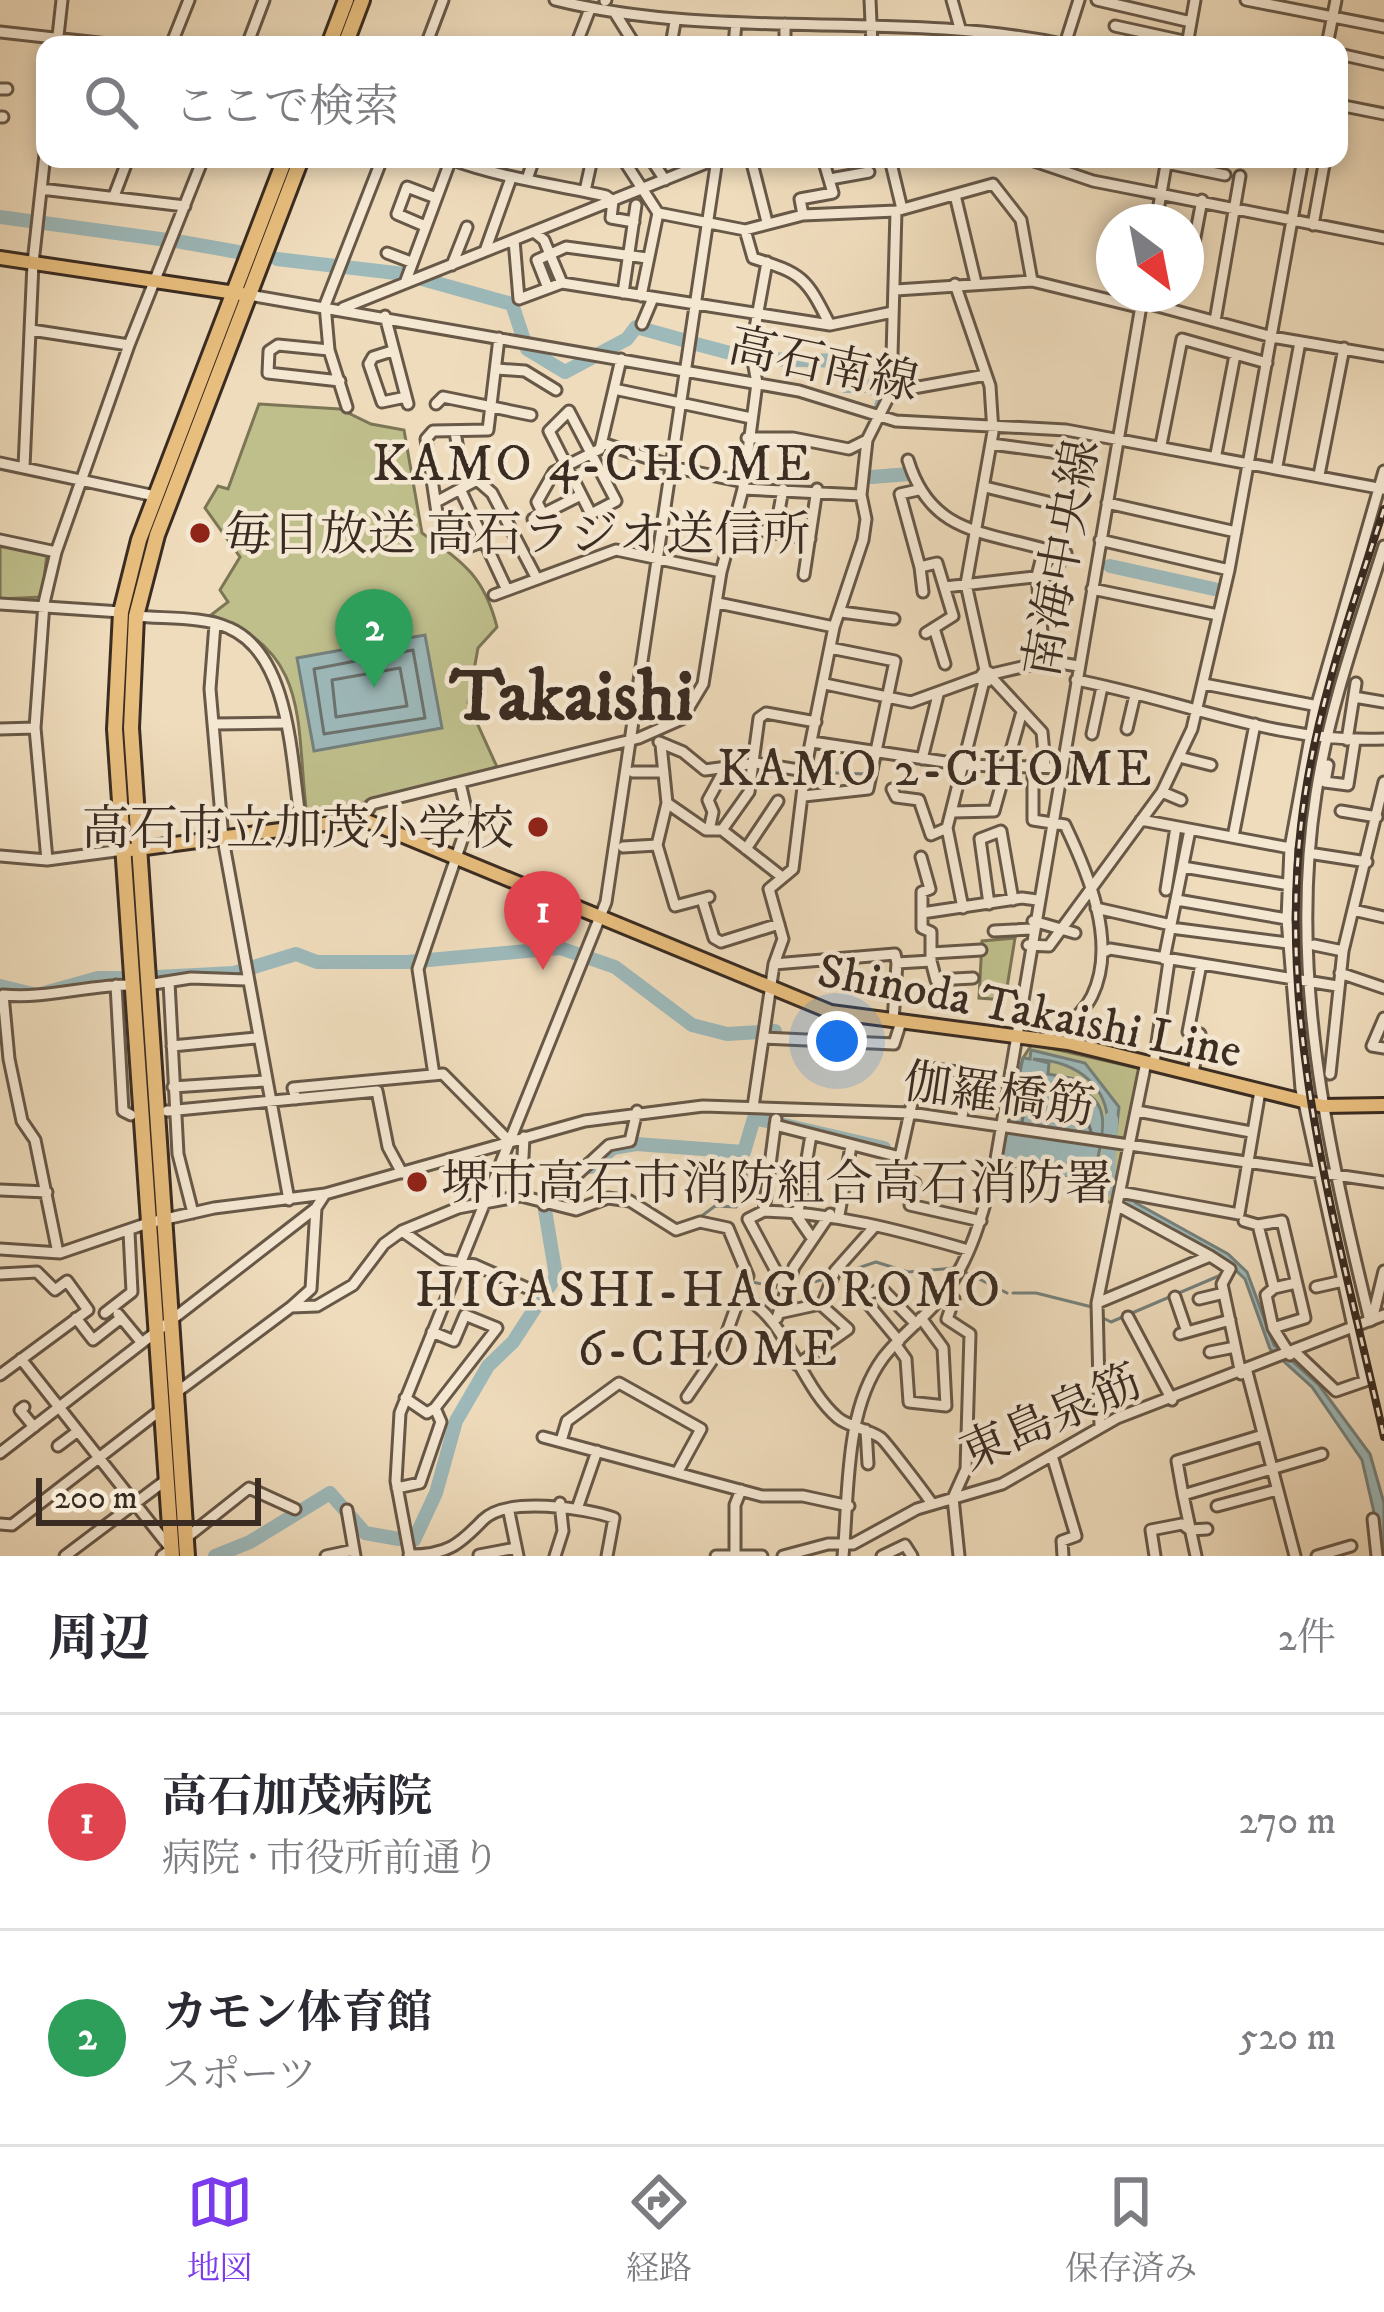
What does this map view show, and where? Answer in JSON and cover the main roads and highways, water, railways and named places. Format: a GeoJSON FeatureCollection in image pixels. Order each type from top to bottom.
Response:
{"type":"FeatureCollection","features":[{"type":"Feature","properties":{"kind":"highway"},"geometry":{"type":"LineString","coordinates":[[332,36],[346,0]]}},
{"type":"Feature","properties":{"kind":"highway"},"geometry":{"type":"LineString","coordinates":[[348,36],[362,0]]}},
{"type":"Feature","properties":{"kind":"highway"},"geometry":{"type":"LineString","coordinates":[[128,614],[283,168]]}},
{"type":"Feature","properties":{"kind":"highway"},"geometry":{"type":"LineString","coordinates":[[188,1556],[171,1322],[132,985],[131,850],[114,686],[155,496],[297,168]]}},
{"type":"Feature","properties":{"kind":"highway"},"geometry":{"type":"LineString","coordinates":[[156,1222],[156,1332],[168,1554]]}},
{"type":"Feature","properties":{"kind":"main road"},"geometry":{"type":"LineString","coordinates":[[0,258],[241,294]]}},
{"type":"Feature","properties":{"kind":"main road","name":"Shinoda Takaishi Line"},"geometry":{"type":"LineString","coordinates":[[131,850],[301,823],[362,819],[831,1012],[897,1030],[1068,1043],[1323,1106],[1384,1105]]}},
{"type":"Feature","properties":{"kind":"water"},"geometry":{"type":"Polygon","coordinates":[[[425,635],[442,728],[314,751],[297,658],[425,635]]]}},
{"type":"Feature","properties":{"kind":"water"},"geometry":{"type":"Polygon","coordinates":[[[1031,1050],[1085,1063],[1119,1107],[1116,1132],[1107,1135],[1104,1103],[1089,1080],[1064,1065],[1033,1059],[1049,1063],[1048,1074],[1075,1079],[1073,1089],[1087,1094],[1101,1112],[1102,1137],[1092,1183],[1000,1163],[1023,1058],[1030,1059],[1031,1050]]]}},
{"type":"Feature","properties":{"kind":"water"},"geometry":{"type":"Polygon","coordinates":[[[1127,1198],[1228,1254],[1247,1272],[1274,1345],[1319,1385],[1370,1454],[1384,1503],[1384,1556],[1362,1460],[1312,1387],[1270,1349],[1245,1279],[1224,1259],[1124,1204],[1127,1198]]]}},
{"type":"Feature","properties":{"kind":"waterway"},"geometry":{"type":"LineString","coordinates":[[0,217],[167,240]]}},
{"type":"Feature","properties":{"kind":"waterway"},"geometry":{"type":"LineString","coordinates":[[176,241],[238,252]]}},
{"type":"Feature","properties":{"kind":"waterway"},"geometry":{"type":"LineString","coordinates":[[277,259],[404,274],[512,304],[527,349],[565,372],[627,339],[636,327],[683,340]]}},
{"type":"Feature","properties":{"kind":"waterway"},"geometry":{"type":"LineString","coordinates":[[696,344],[749,358]]}},
{"type":"Feature","properties":{"kind":"waterway"},"geometry":{"type":"LineString","coordinates":[[760,359],[844,361],[846,386],[870,386],[884,395],[880,410]]}},
{"type":"Feature","properties":{"kind":"waterway"},"geometry":{"type":"LineString","coordinates":[[871,477],[910,474]]}},
{"type":"Feature","properties":{"kind":"waterway"},"geometry":{"type":"LineString","coordinates":[[1110,566],[1214,589]]}},
{"type":"Feature","properties":{"kind":"waterway"},"geometry":{"type":"LineString","coordinates":[[810,772],[866,774]]}},
{"type":"Feature","properties":{"kind":"waterway"},"geometry":{"type":"LineString","coordinates":[[158,977],[234,973],[296,954],[317,962],[407,962],[560,948],[615,967],[692,1025],[727,1034],[775,1031]]}},
{"type":"Feature","properties":{"kind":"waterway"},"geometry":{"type":"LineString","coordinates":[[0,986],[37,995],[98,978],[121,978]]}},
{"type":"Feature","properties":{"kind":"waterway"},"geometry":{"type":"LineString","coordinates":[[591,1167],[613,1148],[636,1144],[744,1152],[754,1118],[884,1148]]}},
{"type":"Feature","properties":{"kind":"waterway"},"geometry":{"type":"LineString","coordinates":[[1111,1119],[1109,1175],[1127,1203]]}},
{"type":"Feature","properties":{"kind":"waterway"},"geometry":{"type":"LineString","coordinates":[[699,1218],[715,1206],[736,1207],[747,1184],[744,1152]]}},
{"type":"Feature","properties":{"kind":"waterway"},"geometry":{"type":"LineString","coordinates":[[414,1540],[436,1493],[456,1421],[488,1366],[513,1342],[556,1276],[545,1210]]}},
{"type":"Feature","properties":{"kind":"waterway"},"geometry":{"type":"LineString","coordinates":[[837,1275],[876,1262],[908,1272],[955,1268]]}},
{"type":"Feature","properties":{"kind":"waterway"},"geometry":{"type":"LineString","coordinates":[[963,1271],[1007,1293]]}},
{"type":"Feature","properties":{"kind":"waterway"},"geometry":{"type":"LineString","coordinates":[[1101,1317],[1111,1322],[1221,1275]]}},
{"type":"Feature","properties":{"kind":"waterway"},"geometry":{"type":"LineString","coordinates":[[792,1288],[828,1278]]}},
{"type":"Feature","properties":{"kind":"waterway"},"geometry":{"type":"LineString","coordinates":[[752,1282],[780,1288]]}},
{"type":"Feature","properties":{"kind":"waterway"},"geometry":{"type":"LineString","coordinates":[[1013,1293],[1036,1293],[1092,1307]]}},
{"type":"Feature","properties":{"kind":"waterway"},"geometry":{"type":"LineString","coordinates":[[215,1556],[250,1542],[330,1493],[365,1533],[399,1539]]}},
{"type":"Feature","properties":{"kind":"railway"},"geometry":{"type":"LineString","coordinates":[[1384,509],[1314,745],[1301,826],[1296,904],[1305,1058],[1317,1134],[1384,1437]]}},
{"type":"Feature","properties":{"kind":"place","name":"毎日放送 高石ラジオ送信所"},"geometry":{"type":"Point","coordinates":[200,533]}},
{"type":"Feature","properties":{"kind":"place","name":"カモン体育館"},"geometry":{"type":"Point","coordinates":[374,688]}},
{"type":"Feature","properties":{"kind":"place","name":"高石市立加茂小学校"},"geometry":{"type":"Point","coordinates":[538,827]}},
{"type":"Feature","properties":{"kind":"place","name":"高石加茂病院"},"geometry":{"type":"Point","coordinates":[543,970]}},
{"type":"Feature","properties":{"kind":"place","name":"堺市高石市消防組合高石消防署"},"geometry":{"type":"Point","coordinates":[417,1182]}},
{"type":"Feature","properties":{"kind":"district","name":"KAMO 4-CHOME"},"geometry":{"type":"Point","coordinates":[593,462]}},
{"type":"Feature","properties":{"kind":"district","name":"Takaishi"},"geometry":{"type":"Point","coordinates":[572,694]}},
{"type":"Feature","properties":{"kind":"district","name":"KAMO 2-CHOME"},"geometry":{"type":"Point","coordinates":[936,767]}},
{"type":"Feature","properties":{"kind":"district","name":"HIGASHI-HAGOROMO 6-CHOME"},"geometry":{"type":"Point","coordinates":[709,1317]}}]}
